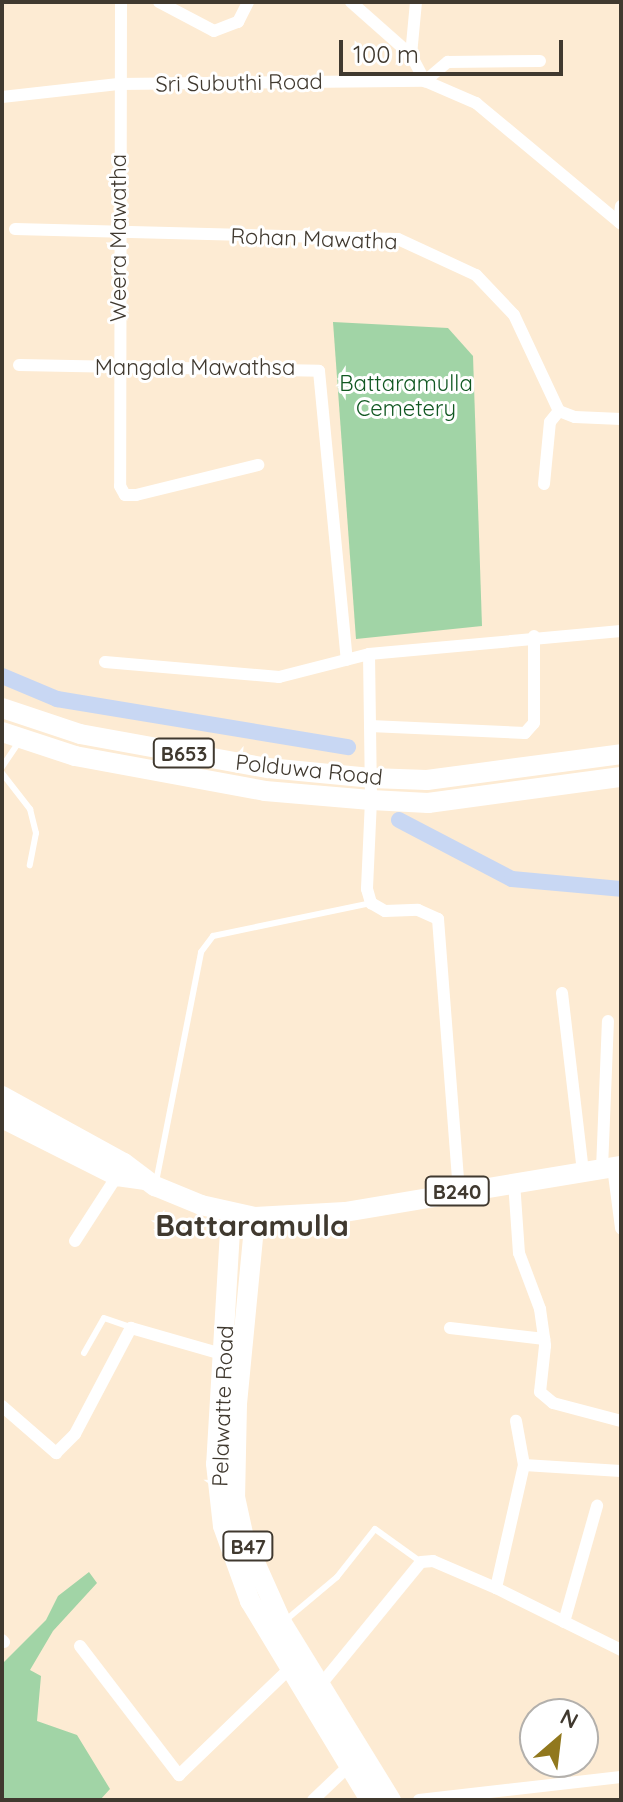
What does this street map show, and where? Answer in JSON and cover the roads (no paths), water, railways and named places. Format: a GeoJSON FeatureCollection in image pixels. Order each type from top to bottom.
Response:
{"type":"FeatureCollection","features":[{"type":"Feature","properties":{"kind":"main road","name":"Polduwa Road"},"geometry":{"type":"LineString","coordinates":[[2,708],[27,719],[80,734],[268,768],[371,778],[427,780],[621,754]]}},
{"type":"Feature","properties":{"kind":"main road","name":"Polduwa Road"},"geometry":{"type":"LineString","coordinates":[[11,736],[75,756],[265,791],[371,800],[428,803],[621,777]]}},
{"type":"Feature","properties":{"kind":"main road","name":"B240"},"geometry":{"type":"LineString","coordinates":[[2,1096],[124,1163],[149,1183]]}},
{"type":"Feature","properties":{"kind":"main road","name":"B240"},"geometry":{"type":"LineString","coordinates":[[4,1124],[117,1176],[149,1183],[231,1214],[255,1217],[293,1218],[605,1168]]}},
{"type":"Feature","properties":{"kind":"main road","name":"B47"},"geometry":{"type":"LineString","coordinates":[[201,1205],[218,1228],[229,1255]]}},
{"type":"Feature","properties":{"kind":"main road","name":"Pelawatte Road"},"geometry":{"type":"LineString","coordinates":[[231,1214],[229,1255],[235,1497],[244,1538],[282,1623],[322,1683],[357,1758],[370,1800]]}},
{"type":"Feature","properties":{"kind":"main road","name":"Pelawatte Road"},"geometry":{"type":"LineString","coordinates":[[255,1217],[216,1464],[223,1526],[250,1601],[290,1668],[391,1800]]}},
{"type":"Feature","properties":{"kind":"main road"},"geometry":{"type":"LineString","coordinates":[[251,1257],[269,1234],[293,1218]]}},
{"type":"Feature","properties":{"kind":"street","name":"Weera Mawatha"},"geometry":{"type":"LineString","coordinates":[[121,2],[118,84],[120,486],[125,495],[258,465]]}},
{"type":"Feature","properties":{"kind":"street"},"geometry":{"type":"LineString","coordinates":[[159,2],[214,31],[238,22],[248,2]]}},
{"type":"Feature","properties":{"kind":"street"},"geometry":{"type":"LineString","coordinates":[[351,2],[411,55],[425,81],[448,62],[540,61]]}},
{"type":"Feature","properties":{"kind":"street"},"geometry":{"type":"LineString","coordinates":[[411,55],[416,2]]}},
{"type":"Feature","properties":{"kind":"street","name":"Sri Subuthi Road"},"geometry":{"type":"LineString","coordinates":[[2,97],[118,84],[425,81],[476,103],[620,222]]}},
{"type":"Feature","properties":{"kind":"street"},"geometry":{"type":"LineString","coordinates":[[620,222],[621,206]]}},
{"type":"Feature","properties":{"kind":"street","name":"Rohan Mawatha"},"geometry":{"type":"LineString","coordinates":[[15,229],[398,239],[445,256],[476,275],[514,315],[559,411]]}},
{"type":"Feature","properties":{"kind":"street","name":"Mangala Mawathsa"},"geometry":{"type":"LineString","coordinates":[[19,365],[319,371],[347,660]]}},
{"type":"Feature","properties":{"kind":"street"},"geometry":{"type":"LineString","coordinates":[[544,484],[550,422],[559,411],[575,417],[621,419]]}},
{"type":"Feature","properties":{"kind":"street"},"geometry":{"type":"LineString","coordinates":[[105,662],[279,677],[369,654],[534,636],[621,631]]}},
{"type":"Feature","properties":{"kind":"street"},"geometry":{"type":"LineString","coordinates":[[370,726],[525,733],[534,723],[534,636]]}},
{"type":"Feature","properties":{"kind":"street"},"geometry":{"type":"LineString","coordinates":[[369,654],[371,800],[367,889],[371,903],[385,911],[430,912],[438,919],[459,1191]]}},
{"type":"Feature","properties":{"kind":"street"},"geometry":{"type":"LineString","coordinates":[[562,993],[621,1228]]}},
{"type":"Feature","properties":{"kind":"street"},"geometry":{"type":"LineString","coordinates":[[605,1168],[608,1021]]}},
{"type":"Feature","properties":{"kind":"street"},"geometry":{"type":"LineString","coordinates":[[75,1241],[117,1176]]}},
{"type":"Feature","properties":{"kind":"street"},"geometry":{"type":"LineString","coordinates":[[514,1182],[519,1253],[540,1309],[544,1339],[540,1392],[545,1399],[621,1421]]}},
{"type":"Feature","properties":{"kind":"street"},"geometry":{"type":"LineString","coordinates":[[2,1406],[56,1453],[75,1434],[131,1328],[232,1358]]}},
{"type":"Feature","properties":{"kind":"street"},"geometry":{"type":"LineString","coordinates":[[450,1328],[544,1339]]}},
{"type":"Feature","properties":{"kind":"street"},"geometry":{"type":"LineString","coordinates":[[496,1588],[524,1465],[516,1421]]}},
{"type":"Feature","properties":{"kind":"street"},"geometry":{"type":"LineString","coordinates":[[524,1465],[621,1471]]}},
{"type":"Feature","properties":{"kind":"street"},"geometry":{"type":"LineString","coordinates":[[564,1622],[597,1506]]}},
{"type":"Feature","properties":{"kind":"street"},"geometry":{"type":"LineString","coordinates":[[322,1683],[421,1562],[433,1561],[496,1588],[621,1650]]}},
{"type":"Feature","properties":{"kind":"street"},"geometry":{"type":"LineString","coordinates":[[80,1646],[179,1775],[290,1668]]}},
{"type":"Feature","properties":{"kind":"street"},"geometry":{"type":"LineString","coordinates":[[313,1800],[357,1758]]}},
{"type":"Feature","properties":{"kind":"street"},"geometry":{"type":"LineString","coordinates":[[419,1800],[621,1777]]}},
{"type":"Feature","properties":{"kind":"lane"},"geometry":{"type":"LineString","coordinates":[[27,719],[11,736],[2,770],[30,809],[36,833],[30,865]]}},
{"type":"Feature","properties":{"kind":"lane"},"geometry":{"type":"LineString","coordinates":[[149,1183],[207,944],[232,929],[371,903]]}},
{"type":"Feature","properties":{"kind":"lane"},"geometry":{"type":"LineString","coordinates":[[84,1353],[104,1318],[131,1328]]}},
{"type":"Feature","properties":{"kind":"lane"},"geometry":{"type":"LineString","coordinates":[[282,1623],[337,1577],[375,1529],[421,1562]]}},
{"type":"Feature","properties":{"kind":"waterway"},"geometry":{"type":"LineString","coordinates":[[2,676],[57,699],[348,747]]}},
{"type":"Feature","properties":{"kind":"waterway"},"geometry":{"type":"LineString","coordinates":[[399,820],[512,879],[621,889]]}},
{"type":"Feature","properties":{"kind":"district","name":"Battaramulla"},"geometry":{"type":"Point","coordinates":[252,1225]}},
{"type":"Feature","properties":{"kind":"park label","name":"Battaramulla Cemetery"},"geometry":{"type":"Point","coordinates":[406,396]}}]}
